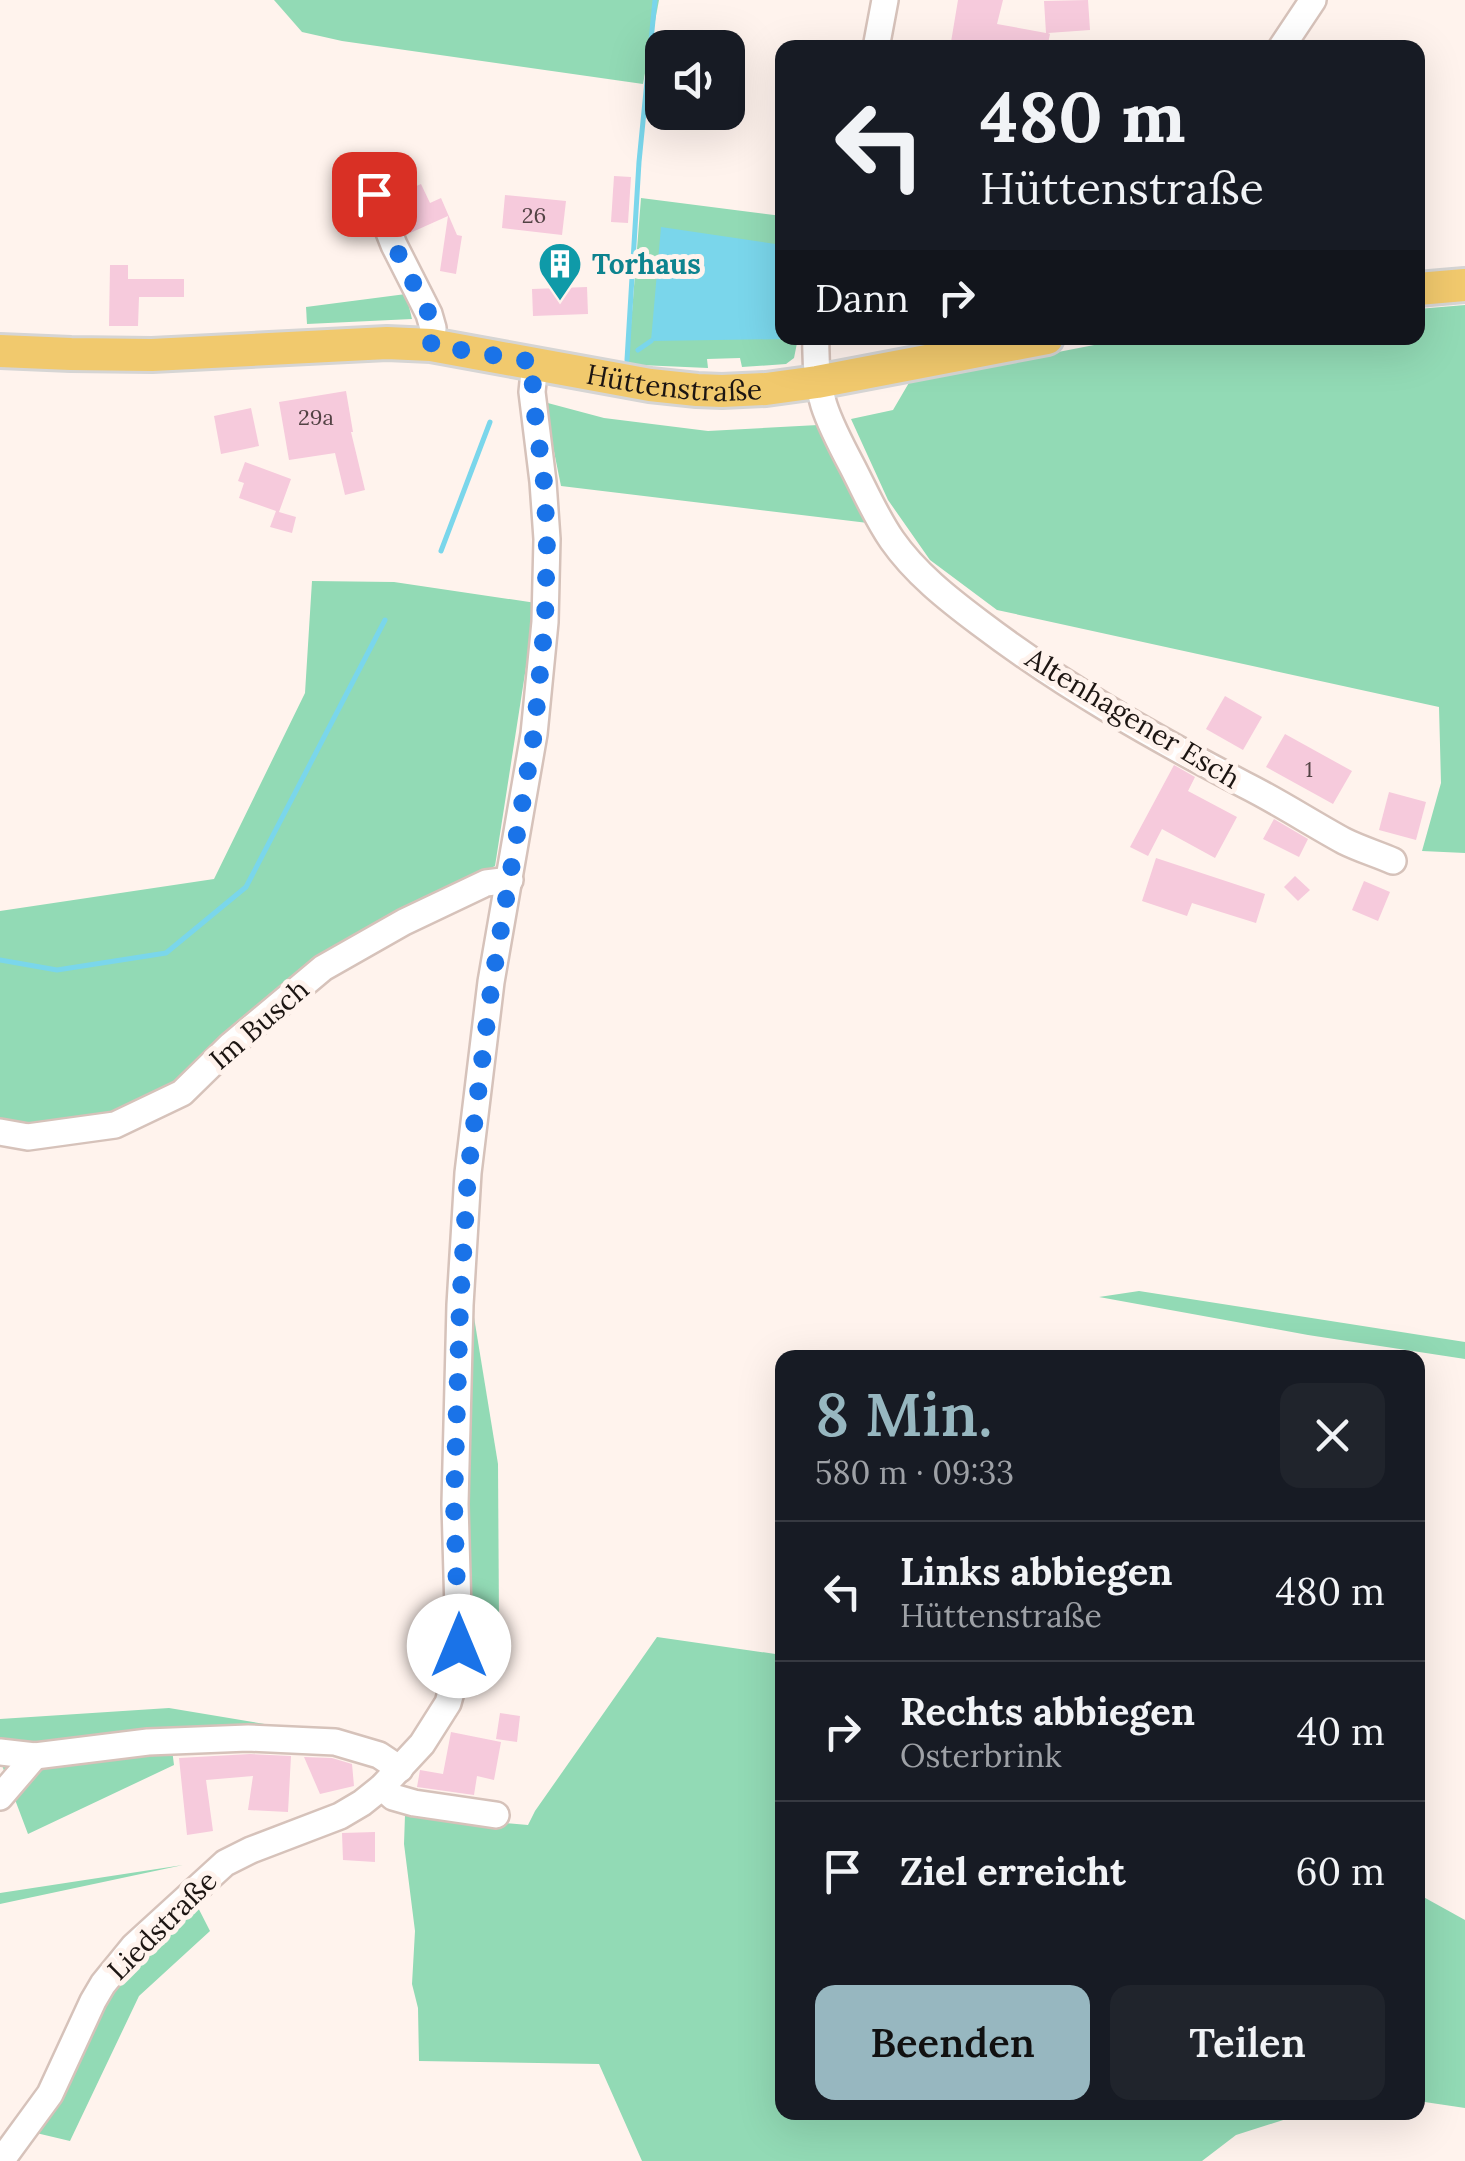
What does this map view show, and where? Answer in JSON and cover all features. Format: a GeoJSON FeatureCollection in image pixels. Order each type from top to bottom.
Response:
{"type":"FeatureCollection","features":[{"type":"Feature","properties":{"kind":"main road"},"geometry":{"type":"LineString","coordinates":[[1425,288],[1465,285]]}},
{"type":"Feature","properties":{"kind":"main road","name":"Hüttenstraße"},"geometry":{"type":"LineString","coordinates":[[0,351],[125,355],[386,343],[431,345],[697,390],[766,389],[817,382],[1010,345]]}},
{"type":"Feature","properties":{"kind":"street"},"geometry":{"type":"LineString","coordinates":[[878,40],[885,0]]}},
{"type":"Feature","properties":{"kind":"street"},"geometry":{"type":"LineString","coordinates":[[1286,40],[1313,0]]}},
{"type":"Feature","properties":{"kind":"street"},"geometry":{"type":"LineString","coordinates":[[374,194],[394,245],[429,314],[433,328],[431,345]]}},
{"type":"Feature","properties":{"kind":"street","name":"Altenhagener Esch"},"geometry":{"type":"LineString","coordinates":[[816,345],[817,382],[834,432],[892,540],[940,592],[1086,697],[1346,842],[1393,861]]}},
{"type":"Feature","properties":{"kind":"street","name":"Liedstraße"},"geometry":{"type":"LineString","coordinates":[[1,2161],[50,2094],[93,2001],[134,1946],[225,1863],[340,1816],[391,1778],[422,1744],[448,1703],[456,1674],[459,1608],[454,1504],[468,1173],[489,999],[534,734],[546,604],[544,482],[532,392],[535,362]]}},
{"type":"Feature","properties":{"kind":"street","name":"Im Busch"},"geometry":{"type":"LineString","coordinates":[[0,1132],[28,1137],[115,1125],[182,1093],[231,1044],[323,968],[404,922],[486,883],[510,880]]}},
{"type":"Feature","properties":{"kind":"street"},"geometry":{"type":"LineString","coordinates":[[0,1752],[35,1756],[148,1742],[334,1742],[378,1755],[391,1778],[393,1797],[496,1815]]}},
{"type":"Feature","properties":{"kind":"street"},"geometry":{"type":"LineString","coordinates":[[0,1798],[35,1756]]}},
{"type":"Feature","properties":{"kind":"green space"},"geometry":{"type":"Polygon","coordinates":[[[274,0],[659,0],[653,30],[645,30],[643,84],[302,32],[274,0]]]}},
{"type":"Feature","properties":{"kind":"green space"},"geometry":{"type":"Polygon","coordinates":[[[641,198],[775,215],[775,345],[797,345],[794,358],[786,364],[742,367],[740,358],[707,359],[708,368],[628,363],[641,198]]]}},
{"type":"Feature","properties":{"kind":"green space"},"geometry":{"type":"Polygon","coordinates":[[[406,294],[412,319],[307,324],[306,307],[406,294]]]}},
{"type":"Feature","properties":{"kind":"green space"},"geometry":{"type":"Polygon","coordinates":[[[1465,305],[1465,853],[1422,851],[1441,783],[1439,707],[997,610],[930,560],[888,500],[851,419],[893,410],[910,381],[1094,345],[1425,345],[1425,308],[1465,305]]]}},
{"type":"Feature","properties":{"kind":"green space"},"geometry":{"type":"Polygon","coordinates":[[[544,402],[604,418],[708,431],[818,425],[868,523],[561,486],[544,402]]]}},
{"type":"Feature","properties":{"kind":"green space"},"geometry":{"type":"Polygon","coordinates":[[[312,581],[394,582],[536,603],[495,866],[311,959],[180,1083],[115,1115],[27,1127],[0,1123],[0,911],[214,879],[305,693],[312,581]]]}},
{"type":"Feature","properties":{"kind":"green space"},"geometry":{"type":"Polygon","coordinates":[[[1139,1291],[1465,1342],[1465,1359],[1308,1335],[1099,1297],[1139,1291]]]}},
{"type":"Feature","properties":{"kind":"green space"},"geometry":{"type":"Polygon","coordinates":[[[472,1305],[498,1464],[499,1622],[473,1620],[463,1483],[472,1305]]]}},
{"type":"Feature","properties":{"kind":"green space"},"geometry":{"type":"Polygon","coordinates":[[[657,1637],[775,1654],[775,2120],[1283,2120],[1236,2135],[1202,2161],[642,2161],[599,2064],[419,2061],[418,2008],[412,1984],[415,1931],[404,1844],[405,1815],[528,1825],[657,1637]]]}},
{"type":"Feature","properties":{"kind":"green space"},"geometry":{"type":"Polygon","coordinates":[[[169,1708],[337,1736],[170,1734],[174,1765],[28,1834],[0,1760],[0,1719],[169,1708]]]}},
{"type":"Feature","properties":{"kind":"green space"},"geometry":{"type":"Polygon","coordinates":[[[183,1865],[0,1904],[0,1893],[183,1865]]]}},
{"type":"Feature","properties":{"kind":"green space"},"geometry":{"type":"Polygon","coordinates":[[[185,1882],[210,1931],[139,1996],[70,2141],[32,2132],[137,1930],[185,1882]]]}},
{"type":"Feature","properties":{"kind":"green space"},"geometry":{"type":"Polygon","coordinates":[[[1425,1898],[1465,1920],[1465,2108],[1425,2102],[1425,1898]]]}},
{"type":"Feature","properties":{"kind":"water"},"geometry":{"type":"Polygon","coordinates":[[[661,227],[775,244],[775,339],[651,341],[661,227]]]}},
{"type":"Feature","properties":{"kind":"building"},"geometry":{"type":"Polygon","coordinates":[[[958,0],[1003,0],[997,24],[1046,33],[1044,1],[1088,0],[1090,30],[1048,33],[1049,40],[951,40],[958,0]]]}},
{"type":"Feature","properties":{"kind":"building"},"geometry":{"type":"Polygon","coordinates":[[[614,176],[631,177],[628,223],[611,222],[614,176]]]}},
{"type":"Feature","properties":{"kind":"building"},"geometry":{"type":"Polygon","coordinates":[[[421,184],[430,203],[441,198],[457,235],[462,236],[456,274],[440,271],[448,216],[410,233],[394,196],[421,184]]]}},
{"type":"Feature","properties":{"kind":"building"},"geometry":{"type":"Polygon","coordinates":[[[505,195],[566,201],[562,235],[502,228],[505,195]]]}},
{"type":"Feature","properties":{"kind":"building"},"geometry":{"type":"Polygon","coordinates":[[[110,265],[128,265],[128,279],[184,279],[184,297],[139,297],[138,326],[109,326],[110,265]]]}},
{"type":"Feature","properties":{"kind":"building","name":"Torhaus"},"geometry":{"type":"Polygon","coordinates":[[[587,287],[588,314],[533,316],[532,289],[587,287]]]}},
{"type":"Feature","properties":{"kind":"building"},"geometry":{"type":"Polygon","coordinates":[[[346,391],[365,490],[345,495],[335,453],[289,460],[279,402],[346,391]]]}},
{"type":"Feature","properties":{"kind":"building"},"geometry":{"type":"Polygon","coordinates":[[[251,408],[259,446],[221,454],[214,416],[251,408]]]}},
{"type":"Feature","properties":{"kind":"building"},"geometry":{"type":"Polygon","coordinates":[[[245,462],[291,479],[279,512],[296,517],[292,533],[270,527],[276,511],[239,498],[244,483],[238,481],[245,462]]]}},
{"type":"Feature","properties":{"kind":"building"},"geometry":{"type":"Polygon","coordinates":[[[1225,696],[1262,717],[1243,750],[1206,729],[1225,696]]]}},
{"type":"Feature","properties":{"kind":"building"},"geometry":{"type":"Polygon","coordinates":[[[1285,734],[1352,771],[1333,804],[1266,767],[1285,734]]]}},
{"type":"Feature","properties":{"kind":"building"},"geometry":{"type":"Polygon","coordinates":[[[1174,765],[1195,777],[1188,791],[1237,817],[1215,858],[1162,829],[1148,856],[1130,847],[1174,765]]]}},
{"type":"Feature","properties":{"kind":"building"},"geometry":{"type":"Polygon","coordinates":[[[1389,792],[1426,802],[1416,840],[1379,830],[1389,792]]]}},
{"type":"Feature","properties":{"kind":"building"},"geometry":{"type":"Polygon","coordinates":[[[1274,819],[1308,839],[1299,857],[1263,839],[1274,819]]]}},
{"type":"Feature","properties":{"kind":"building"},"geometry":{"type":"Polygon","coordinates":[[[1156,858],[1265,894],[1256,923],[1192,903],[1187,916],[1142,901],[1156,858]]]}},
{"type":"Feature","properties":{"kind":"building"},"geometry":{"type":"Polygon","coordinates":[[[1295,876],[1310,890],[1298,901],[1284,887],[1295,876]]]}},
{"type":"Feature","properties":{"kind":"building"},"geometry":{"type":"Polygon","coordinates":[[[1364,881],[1390,892],[1378,921],[1352,910],[1364,881]]]}},
{"type":"Feature","properties":{"kind":"building"},"geometry":{"type":"Polygon","coordinates":[[[500,1713],[520,1716],[517,1742],[496,1739],[500,1713]]]}},
{"type":"Feature","properties":{"kind":"building"},"geometry":{"type":"Polygon","coordinates":[[[451,1732],[501,1742],[494,1780],[477,1776],[474,1795],[417,1787],[420,1770],[443,1774],[451,1732]]]}},
{"type":"Feature","properties":{"kind":"building"},"geometry":{"type":"Polygon","coordinates":[[[291,1756],[288,1812],[248,1810],[253,1776],[206,1780],[213,1831],[187,1835],[179,1758],[291,1756]]]}},
{"type":"Feature","properties":{"kind":"building"},"geometry":{"type":"Polygon","coordinates":[[[304,1757],[332,1758],[352,1764],[354,1786],[320,1794],[304,1757]]]}},
{"type":"Feature","properties":{"kind":"building"},"geometry":{"type":"Polygon","coordinates":[[[375,1832],[375,1862],[343,1860],[342,1833],[375,1832]]]}},
{"type":"Feature","properties":{"kind":"waterway"},"geometry":{"type":"LineString","coordinates":[[627,360],[639,162],[655,0]]}},
{"type":"Feature","properties":{"kind":"waterway"},"geometry":{"type":"LineString","coordinates":[[638,350],[651,341]]}},
{"type":"Feature","properties":{"kind":"waterway"},"geometry":{"type":"LineString","coordinates":[[441,551],[490,422]]}},
{"type":"Feature","properties":{"kind":"waterway"},"geometry":{"type":"LineString","coordinates":[[0,960],[57,970],[166,953],[246,887],[385,620]]}},
{"type":"Feature","properties":{"kind":"place","name":"Torhaus"},"geometry":{"type":"Point","coordinates":[560,302]}},
{"type":"Feature","properties":{"kind":"route"},"geometry":{"type":"LineString","coordinates":[[374,194],[394,245],[429,314],[433,328],[431,345],[535,362],[532,392],[544,482],[545,622],[534,734],[492,982],[468,1173],[454,1504],[459,1646]]}}]}
